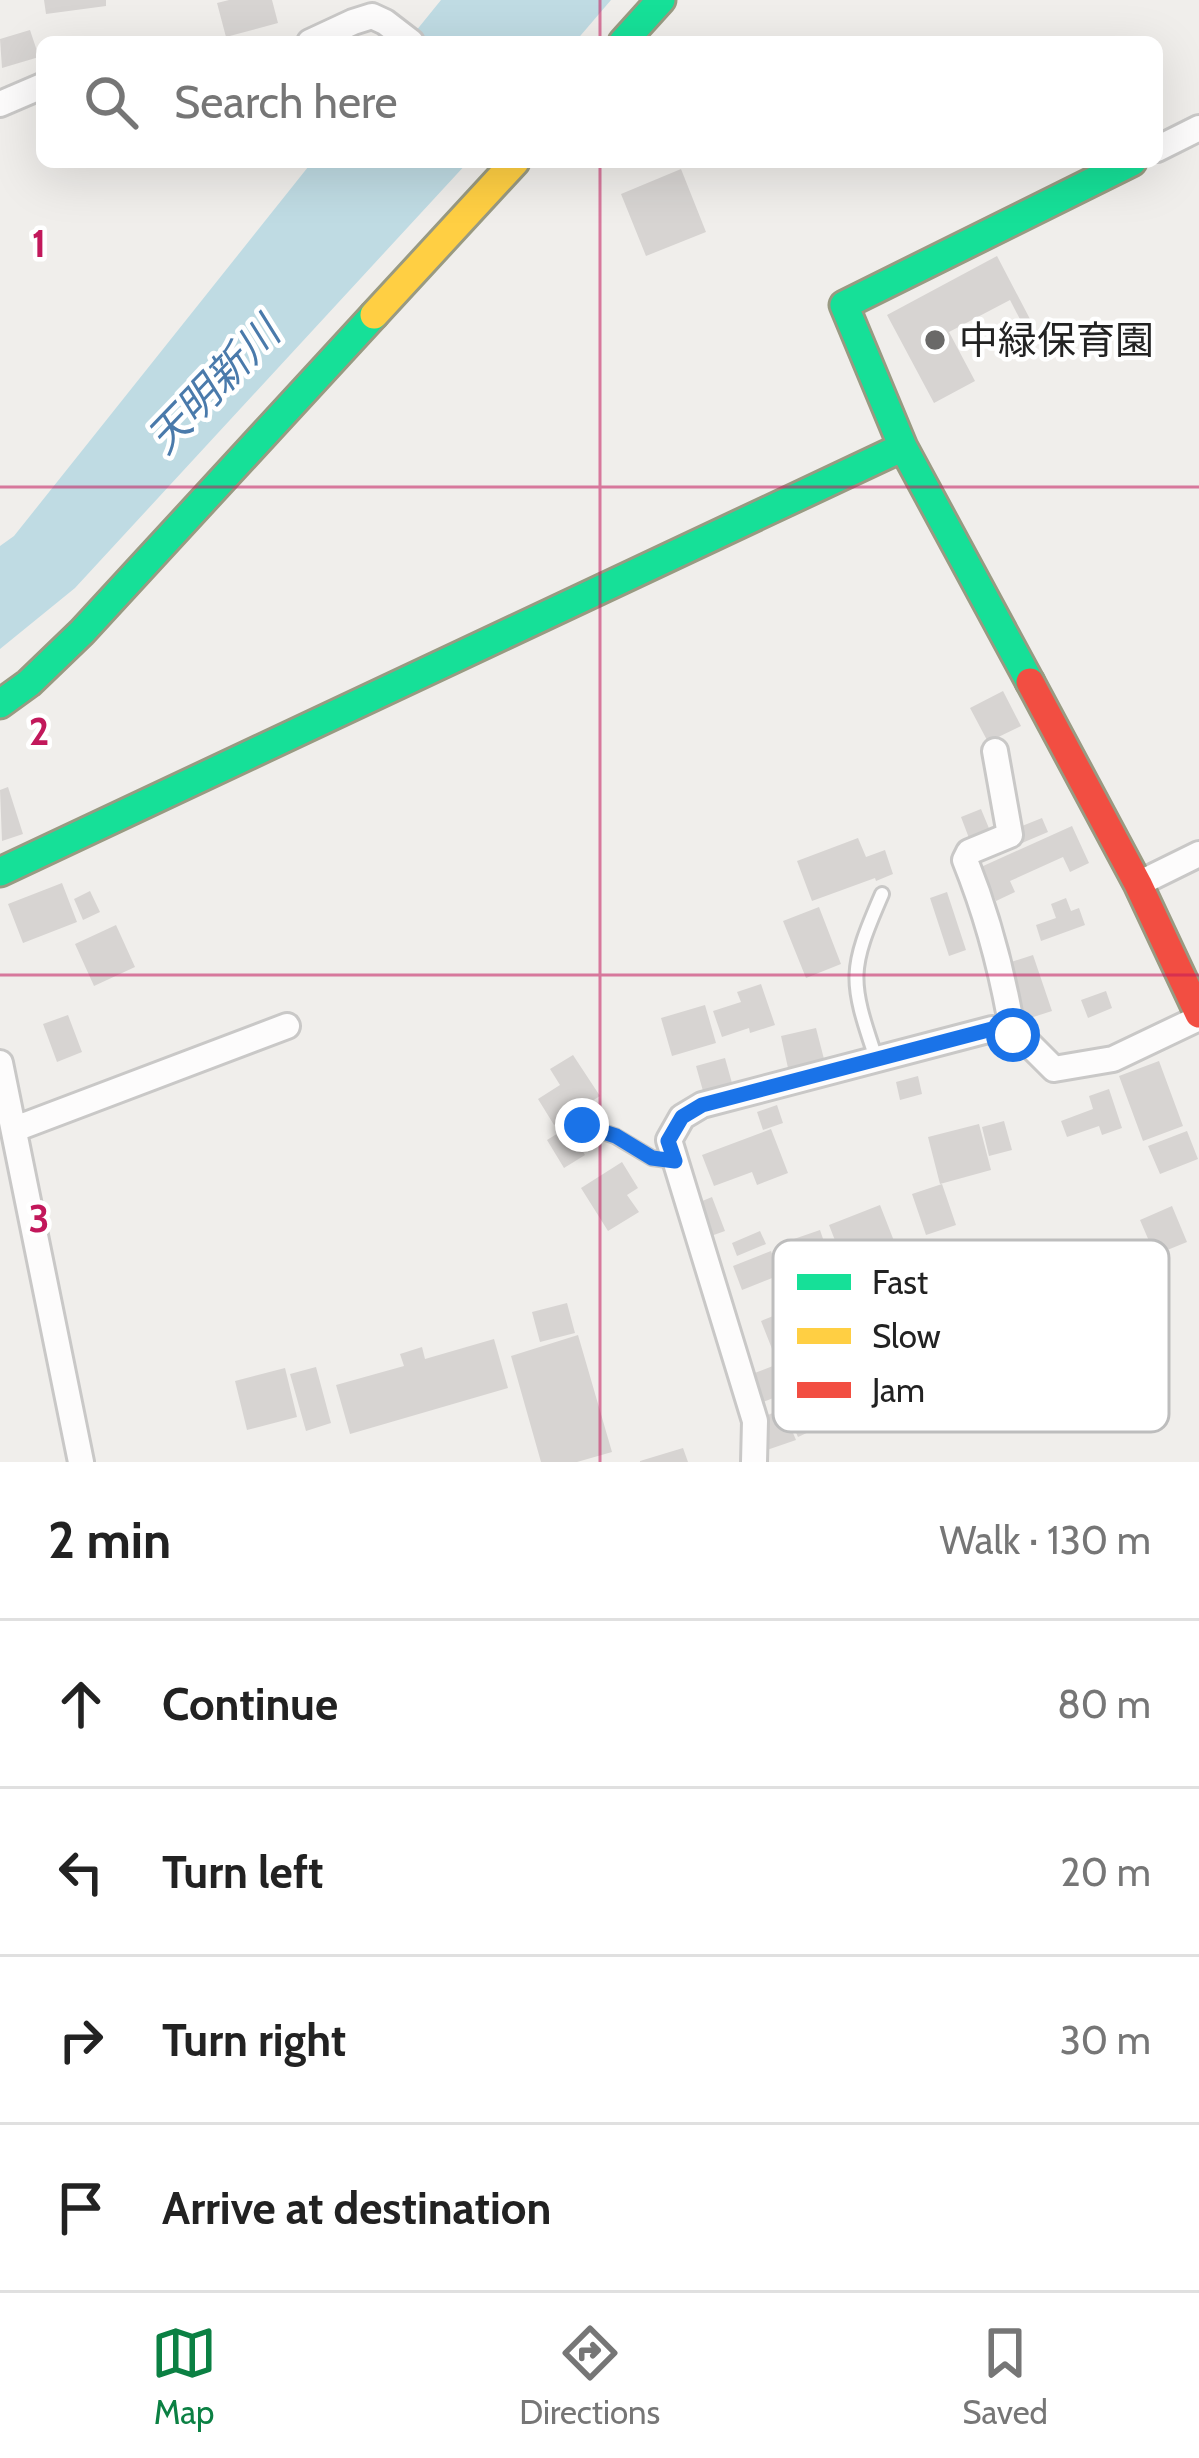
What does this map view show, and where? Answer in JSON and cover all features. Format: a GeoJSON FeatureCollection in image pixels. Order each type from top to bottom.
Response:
{"type":"FeatureCollection","features":[{"type":"Feature","properties":{"kind":"street"},"geometry":{"type":"LineString","coordinates":[[628,36],[661,0]]}},
{"type":"Feature","properties":{"kind":"street"},"geometry":{"type":"LineString","coordinates":[[323,36],[372,16],[404,36]]}},
{"type":"Feature","properties":{"kind":"street"},"geometry":{"type":"LineString","coordinates":[[0,104],[36,89]]}},
{"type":"Feature","properties":{"kind":"street"},"geometry":{"type":"LineString","coordinates":[[1163,146],[1199,128]]}},
{"type":"Feature","properties":{"kind":"street"},"geometry":{"type":"LineString","coordinates":[[0,704],[82,632],[508,168]]}},
{"type":"Feature","properties":{"kind":"street"},"geometry":{"type":"LineString","coordinates":[[754,1462],[755,1421],[668,1141],[682,1117],[702,1105],[992,1029],[1023,1038],[1054,1069],[1113,1059],[1199,1016],[1138,884],[903,447],[844,305],[1120,168]]}},
{"type":"Feature","properties":{"kind":"street"},"geometry":{"type":"LineString","coordinates":[[0,872],[903,447]]}},
{"type":"Feature","properties":{"kind":"street"},"geometry":{"type":"LineString","coordinates":[[994,752],[1010,835],[969,852],[965,860],[985,909],[1013,1035]]}},
{"type":"Feature","properties":{"kind":"street"},"geometry":{"type":"LineString","coordinates":[[1138,884],[1199,854]]}},
{"type":"Feature","properties":{"kind":"street"},"geometry":{"type":"LineString","coordinates":[[15,1129],[287,1026]]}},
{"type":"Feature","properties":{"kind":"street"},"geometry":{"type":"LineString","coordinates":[[0,1063],[81,1462]]}},
{"type":"Feature","properties":{"kind":"lane"},"geometry":{"type":"LineString","coordinates":[[876,1058],[854,973],[882,894]]}},
{"type":"Feature","properties":{"kind":"lane"},"geometry":{"type":"LineString","coordinates":[[582,1125],[616,1136],[652,1158],[675,1161]]}},
{"type":"Feature","properties":{"kind":"water"},"geometry":{"type":"Polygon","coordinates":[[[441,0],[611,0],[580,36],[412,36],[441,0]]]}},
{"type":"Feature","properties":{"kind":"water","name":"天明新川"},"geometry":{"type":"Polygon","coordinates":[[[307,168],[462,168],[75,588],[0,649],[0,546],[14,536],[307,168]]]}},
{"type":"Feature","properties":{"kind":"building"},"geometry":{"type":"Polygon","coordinates":[[[44,0],[106,0],[106,6],[46,14],[44,0]]]}},
{"type":"Feature","properties":{"kind":"building"},"geometry":{"type":"Polygon","coordinates":[[[272,0],[278,23],[226,36],[217,3],[272,0]]]}},
{"type":"Feature","properties":{"kind":"building"},"geometry":{"type":"Polygon","coordinates":[[[30,30],[36,58],[2,68],[0,39],[30,30]]]}},
{"type":"Feature","properties":{"kind":"building"},"geometry":{"type":"Polygon","coordinates":[[[681,169],[706,232],[646,256],[621,194],[681,169]]]}},
{"type":"Feature","properties":{"kind":"building"},"geometry":{"type":"Polygon","coordinates":[[[997,256],[1031,321],[1023,325],[1010,300],[949,332],[975,381],[934,403],[887,315],[997,256]]]}},
{"type":"Feature","properties":{"kind":"building"},"geometry":{"type":"Polygon","coordinates":[[[1003,691],[1021,726],[988,742],[970,708],[1003,691]]]}},
{"type":"Feature","properties":{"kind":"building"},"geometry":{"type":"Polygon","coordinates":[[[8,787],[23,834],[2,841],[0,790],[8,787]]]}},
{"type":"Feature","properties":{"kind":"building"},"geometry":{"type":"Polygon","coordinates":[[[981,809],[993,838],[972,846],[961,817],[981,809]]]}},
{"type":"Feature","properties":{"kind":"building"},"geometry":{"type":"Polygon","coordinates":[[[1042,818],[1048,832],[1022,843],[1017,828],[1042,818]]]}},
{"type":"Feature","properties":{"kind":"building"},"geometry":{"type":"Polygon","coordinates":[[[1072,826],[1089,863],[1070,872],[1063,857],[1010,881],[1015,892],[996,901],[981,867],[1072,826]]]}},
{"type":"Feature","properties":{"kind":"building"},"geometry":{"type":"Polygon","coordinates":[[[858,838],[866,857],[885,850],[893,874],[812,901],[797,861],[858,838]]]}},
{"type":"Feature","properties":{"kind":"building"},"geometry":{"type":"Polygon","coordinates":[[[62,883],[77,922],[23,943],[8,904],[62,883]]]}},
{"type":"Feature","properties":{"kind":"building"},"geometry":{"type":"Polygon","coordinates":[[[90,891],[100,912],[83,920],[74,899],[90,891]]]}},
{"type":"Feature","properties":{"kind":"building"},"geometry":{"type":"Polygon","coordinates":[[[947,892],[966,950],[949,956],[930,898],[947,892]]]}},
{"type":"Feature","properties":{"kind":"building"},"geometry":{"type":"Polygon","coordinates":[[[1066,898],[1071,911],[1079,908],[1085,925],[1041,941],[1036,925],[1056,918],[1051,904],[1066,898]]]}},
{"type":"Feature","properties":{"kind":"building"},"geometry":{"type":"Polygon","coordinates":[[[819,907],[841,964],[806,978],[783,921],[819,907]]]}},
{"type":"Feature","properties":{"kind":"building"},"geometry":{"type":"Polygon","coordinates":[[[116,925],[135,967],[94,986],[75,944],[116,925]]]}},
{"type":"Feature","properties":{"kind":"building"},"geometry":{"type":"Polygon","coordinates":[[[1033,955],[1052,1011],[1024,1020],[1005,964],[1033,955]]]}},
{"type":"Feature","properties":{"kind":"building"},"geometry":{"type":"Polygon","coordinates":[[[761,984],[775,1025],[722,1037],[713,1011],[741,1002],[737,992],[761,984]]]}},
{"type":"Feature","properties":{"kind":"building"},"geometry":{"type":"Polygon","coordinates":[[[1106,991],[1112,1008],[1088,1018],[1081,1000],[1106,991]]]}},
{"type":"Feature","properties":{"kind":"building"},"geometry":{"type":"Polygon","coordinates":[[[705,1005],[716,1043],[672,1056],[661,1018],[705,1005]]]}},
{"type":"Feature","properties":{"kind":"building"},"geometry":{"type":"Polygon","coordinates":[[[68,1015],[82,1052],[57,1062],[43,1024],[68,1015]]]}},
{"type":"Feature","properties":{"kind":"building"},"geometry":{"type":"Polygon","coordinates":[[[816,1028],[824,1059],[788,1068],[781,1036],[816,1028]]]}},
{"type":"Feature","properties":{"kind":"building"},"geometry":{"type":"Polygon","coordinates":[[[573,1055],[600,1096],[554,1125],[538,1099],[560,1085],[550,1069],[573,1055]]]}},
{"type":"Feature","properties":{"kind":"building"},"geometry":{"type":"Polygon","coordinates":[[[725,1058],[732,1083],[703,1091],[696,1066],[725,1058]]]}},
{"type":"Feature","properties":{"kind":"building"},"geometry":{"type":"Polygon","coordinates":[[[1159,1061],[1183,1126],[1143,1141],[1119,1076],[1159,1061]]]}},
{"type":"Feature","properties":{"kind":"building"},"geometry":{"type":"Polygon","coordinates":[[[918,1076],[922,1094],[900,1100],[896,1082],[918,1076]]]}},
{"type":"Feature","properties":{"kind":"building"},"geometry":{"type":"Polygon","coordinates":[[[1109,1089],[1122,1128],[1102,1135],[1099,1126],[1067,1137],[1061,1121],[1093,1109],[1089,1096],[1109,1089]]]}},
{"type":"Feature","properties":{"kind":"building"},"geometry":{"type":"Polygon","coordinates":[[[777,1105],[783,1123],[763,1130],[757,1112],[777,1105]]]}},
{"type":"Feature","properties":{"kind":"building"},"geometry":{"type":"Polygon","coordinates":[[[1004,1121],[1012,1150],[989,1156],[982,1127],[1004,1121]]]}},
{"type":"Feature","properties":{"kind":"building"},"geometry":{"type":"Polygon","coordinates":[[[979,1124],[991,1170],[940,1184],[928,1137],[979,1124]]]}},
{"type":"Feature","properties":{"kind":"building"},"geometry":{"type":"Polygon","coordinates":[[[568,1127],[585,1155],[564,1168],[547,1140],[568,1127]]]}},
{"type":"Feature","properties":{"kind":"building"},"geometry":{"type":"Polygon","coordinates":[[[771,1129],[788,1173],[757,1185],[752,1172],[714,1186],[702,1155],[771,1129]]]}},
{"type":"Feature","properties":{"kind":"building"},"geometry":{"type":"Polygon","coordinates":[[[1187,1131],[1198,1159],[1160,1174],[1148,1146],[1187,1131]]]}},
{"type":"Feature","properties":{"kind":"building"},"geometry":{"type":"Polygon","coordinates":[[[622,1162],[638,1188],[627,1195],[639,1212],[608,1231],[581,1188],[622,1162]]]}},
{"type":"Feature","properties":{"kind":"building"},"geometry":{"type":"Polygon","coordinates":[[[942,1184],[956,1225],[926,1235],[912,1194],[942,1184]]]}},
{"type":"Feature","properties":{"kind":"building"},"geometry":{"type":"Polygon","coordinates":[[[712,1197],[725,1231],[708,1237],[695,1204],[712,1197]]]}},
{"type":"Feature","properties":{"kind":"building"},"geometry":{"type":"Polygon","coordinates":[[[880,1205],[894,1240],[835,1240],[829,1225],[880,1205]]]}},
{"type":"Feature","properties":{"kind":"building"},"geometry":{"type":"Polygon","coordinates":[[[1172,1206],[1187,1242],[1169,1249],[1169,1240],[1149,1240],[1140,1220],[1172,1206]]]}},
{"type":"Feature","properties":{"kind":"building"},"geometry":{"type":"Polygon","coordinates":[[[820,1230],[823,1240],[791,1240],[820,1230]]]}},
{"type":"Feature","properties":{"kind":"building"},"geometry":{"type":"Polygon","coordinates":[[[760,1231],[766,1244],[737,1256],[732,1243],[760,1231]]]}},
{"type":"Feature","properties":{"kind":"building"},"geometry":{"type":"Polygon","coordinates":[[[771,1251],[773,1278],[742,1290],[733,1266],[771,1251]]]}},
{"type":"Feature","properties":{"kind":"building"},"geometry":{"type":"Polygon","coordinates":[[[567,1303],[575,1333],[540,1342],[532,1312],[567,1303]]]}},
{"type":"Feature","properties":{"kind":"building"},"geometry":{"type":"Polygon","coordinates":[[[773,1316],[773,1351],[761,1321],[773,1316]]]}},
{"type":"Feature","properties":{"kind":"building"},"geometry":{"type":"Polygon","coordinates":[[[578,1335],[612,1452],[577,1462],[541,1462],[511,1356],[578,1335]]]}},
{"type":"Feature","properties":{"kind":"building"},"geometry":{"type":"Polygon","coordinates":[[[494,1339],[508,1388],[350,1434],[336,1385],[404,1366],[400,1354],[422,1347],[425,1359],[494,1339]]]}},
{"type":"Feature","properties":{"kind":"building"},"geometry":{"type":"Polygon","coordinates":[[[773,1366],[773,1398],[763,1402],[752,1374],[773,1366]]]}},
{"type":"Feature","properties":{"kind":"building"},"geometry":{"type":"Polygon","coordinates":[[[316,1367],[331,1423],[306,1431],[290,1374],[316,1367]]]}},
{"type":"Feature","properties":{"kind":"building"},"geometry":{"type":"Polygon","coordinates":[[[285,1368],[297,1417],[247,1430],[235,1381],[285,1368]]]}},
{"type":"Feature","properties":{"kind":"building"},"geometry":{"type":"Polygon","coordinates":[[[773,1413],[773,1432],[793,1432],[796,1440],[764,1451],[760,1418],[773,1413]]]}},
{"type":"Feature","properties":{"kind":"building"},"geometry":{"type":"Polygon","coordinates":[[[683,1448],[688,1462],[640,1462],[640,1461],[683,1448]]]}},
{"type":"Feature","properties":{"kind":"traffic: fast"},"geometry":{"type":"LineString","coordinates":[[628,36],[661,0]]}},
{"type":"Feature","properties":{"kind":"traffic: fast"},"geometry":{"type":"LineString","coordinates":[[1030,682],[903,447],[844,305],[1120,168]]}},
{"type":"Feature","properties":{"kind":"traffic: fast"},"geometry":{"type":"LineString","coordinates":[[0,704],[82,632],[374,315]]}},
{"type":"Feature","properties":{"kind":"traffic: fast"},"geometry":{"type":"LineString","coordinates":[[0,872],[903,447]]}},
{"type":"Feature","properties":{"kind":"traffic: slow"},"geometry":{"type":"LineString","coordinates":[[374,315],[509,168]]}},
{"type":"Feature","properties":{"kind":"traffic: jam"},"geometry":{"type":"LineString","coordinates":[[1030,682],[1138,884],[1199,1014]]}},
{"type":"Feature","properties":{"kind":"place","name":"中緑保育園"},"geometry":{"type":"Point","coordinates":[935,340]}},
{"type":"Feature","properties":{"kind":"route"},"geometry":{"type":"LineString","coordinates":[[582,1125],[616,1136],[652,1158],[675,1161],[668,1141],[682,1117],[702,1105],[992,1029],[1013,1035]]}}]}
